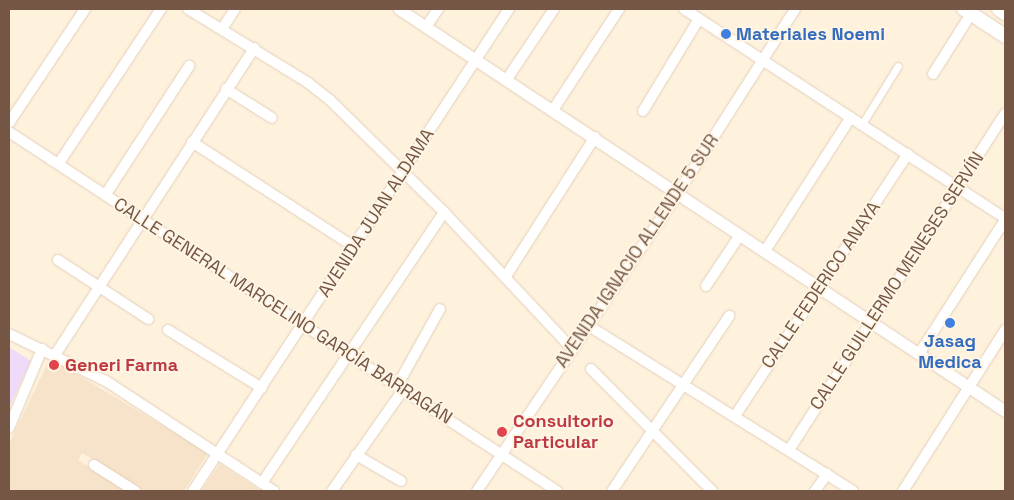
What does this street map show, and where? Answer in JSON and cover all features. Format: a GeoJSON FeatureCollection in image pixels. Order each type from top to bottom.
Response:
{"type":"FeatureCollection","features":[{"type":"Feature","properties":{"kind":"main road"},"geometry":{"type":"LineString","coordinates":[[968,11],[1005,36]]}},
{"type":"Feature","properties":{"kind":"street"},"geometry":{"type":"LineString","coordinates":[[9,123],[85,9]]}},
{"type":"Feature","properties":{"kind":"street"},"geometry":{"type":"LineString","coordinates":[[59,164],[161,9]]}},
{"type":"Feature","properties":{"kind":"street"},"geometry":{"type":"LineString","coordinates":[[188,9],[254,48],[330,100],[444,212],[506,276],[572,349]]}},
{"type":"Feature","properties":{"kind":"street"},"geometry":{"type":"LineString","coordinates":[[222,28],[235,9]]}},
{"type":"Feature","properties":{"kind":"street"},"geometry":{"type":"LineString","coordinates":[[399,9],[595,137],[1005,411]]}},
{"type":"Feature","properties":{"kind":"street"},"geometry":{"type":"LineString","coordinates":[[426,26],[438,9]]}},
{"type":"Feature","properties":{"kind":"street","name":"AVENIDA JUAN ALDAMA"},"geometry":{"type":"LineString","coordinates":[[193,491],[509,9]]}},
{"type":"Feature","properties":{"kind":"street"},"geometry":{"type":"LineString","coordinates":[[507,79],[554,9]]}},
{"type":"Feature","properties":{"kind":"street"},"geometry":{"type":"LineString","coordinates":[[553,110],[619,9]]}},
{"type":"Feature","properties":{"kind":"street"},"geometry":{"type":"LineString","coordinates":[[684,9],[1005,219],[919,354]]}},
{"type":"Feature","properties":{"kind":"street","name":"AVENIDA IGNACIO ALLENDE 5 SUR"},"geometry":{"type":"LineString","coordinates":[[476,491],[678,193],[795,9]]}},
{"type":"Feature","properties":{"kind":"street"},"geometry":{"type":"LineString","coordinates":[[934,74],[968,11]]}},
{"type":"Feature","properties":{"kind":"street"},"geometry":{"type":"LineString","coordinates":[[643,112],[699,19]]}},
{"type":"Feature","properties":{"kind":"street"},"geometry":{"type":"LineString","coordinates":[[55,355],[142,218],[254,48]]}},
{"type":"Feature","properties":{"kind":"street"},"geometry":{"type":"LineString","coordinates":[[106,194],[189,66]]}},
{"type":"Feature","properties":{"kind":"street"},"geometry":{"type":"LineString","coordinates":[[862,124],[898,66]]}},
{"type":"Feature","properties":{"kind":"street"},"geometry":{"type":"LineString","coordinates":[[226,90],[272,118]]}},
{"type":"Feature","properties":{"kind":"street","name":"CALLE GUILLERMO MENESES SERVÍN"},"geometry":{"type":"LineString","coordinates":[[789,450],[1005,113]]}},
{"type":"Feature","properties":{"kind":"street"},"geometry":{"type":"LineString","coordinates":[[765,251],[851,117]]}},
{"type":"Feature","properties":{"kind":"street","name":"CALLE GENERAL MARCELINO GARCÍA BARRAGÁN"},"geometry":{"type":"LineString","coordinates":[[9,132],[557,491]]}},
{"type":"Feature","properties":{"kind":"street"},"geometry":{"type":"LineString","coordinates":[[506,276],[595,137]]}},
{"type":"Feature","properties":{"kind":"street"},"geometry":{"type":"LineString","coordinates":[[192,142],[354,247]]}},
{"type":"Feature","properties":{"kind":"street","name":"CALLE FEDERICO ANAYA"},"geometry":{"type":"LineString","coordinates":[[735,416],[908,154]]}},
{"type":"Feature","properties":{"kind":"street"},"geometry":{"type":"LineString","coordinates":[[262,483],[444,212]]}},
{"type":"Feature","properties":{"kind":"street"},"geometry":{"type":"LineString","coordinates":[[706,286],[740,235]]}},
{"type":"Feature","properties":{"kind":"street"},"geometry":{"type":"LineString","coordinates":[[58,260],[148,319]]}},
{"type":"Feature","properties":{"kind":"street"},"geometry":{"type":"LineString","coordinates":[[332,491],[400,388],[440,309]]}},
{"type":"Feature","properties":{"kind":"street"},"geometry":{"type":"LineString","coordinates":[[612,491],[729,316]]}},
{"type":"Feature","properties":{"kind":"street"},"geometry":{"type":"LineString","coordinates":[[588,326],[684,384],[853,491]]}},
{"type":"Feature","properties":{"kind":"street"},"geometry":{"type":"LineString","coordinates":[[168,330],[262,388]]}},
{"type":"Feature","properties":{"kind":"street"},"geometry":{"type":"LineString","coordinates":[[904,491],[1005,330]]}},
{"type":"Feature","properties":{"kind":"street"},"geometry":{"type":"LineString","coordinates":[[9,334],[106,381],[218,452],[274,491]]}},
{"type":"Feature","properties":{"kind":"street"},"geometry":{"type":"LineString","coordinates":[[9,428],[42,350]]}},
{"type":"Feature","properties":{"kind":"street"},"geometry":{"type":"LineString","coordinates":[[591,369],[712,491]]}},
{"type":"Feature","properties":{"kind":"street"},"geometry":{"type":"LineString","coordinates":[[356,455],[401,481]]}},
{"type":"Feature","properties":{"kind":"street"},"geometry":{"type":"LineString","coordinates":[[94,465],[135,491]]}},
{"type":"Feature","properties":{"kind":"street"},"geometry":{"type":"LineString","coordinates":[[815,491],[827,474]]}},
{"type":"Feature","properties":{"kind":"shaded area"},"geometry":{"type":"Polygon","coordinates":[[[9,347],[31,361],[9,408],[9,347]]]}},
{"type":"Feature","properties":{"kind":"shaded area"},"geometry":{"type":"Polygon","coordinates":[[[50,358],[208,453],[184,491],[144,491],[82,453],[78,460],[128,491],[9,491],[9,444],[50,358]]]}},
{"type":"Feature","properties":{"kind":"shaded area"},"geometry":{"type":"Polygon","coordinates":[[[220,464],[261,491],[201,491],[220,464]]]}},
{"type":"Feature","properties":{"kind":"place","name":"Materiales Noemi"},"geometry":{"type":"Point","coordinates":[726,34]}},
{"type":"Feature","properties":{"kind":"place","name":"Jasag Medica"},"geometry":{"type":"Point","coordinates":[950,323]}},
{"type":"Feature","properties":{"kind":"place","name":"Generi Farma"},"geometry":{"type":"Point","coordinates":[54,365]}},
{"type":"Feature","properties":{"kind":"place","name":"Consultorio Particular"},"geometry":{"type":"Point","coordinates":[502,432]}}]}
